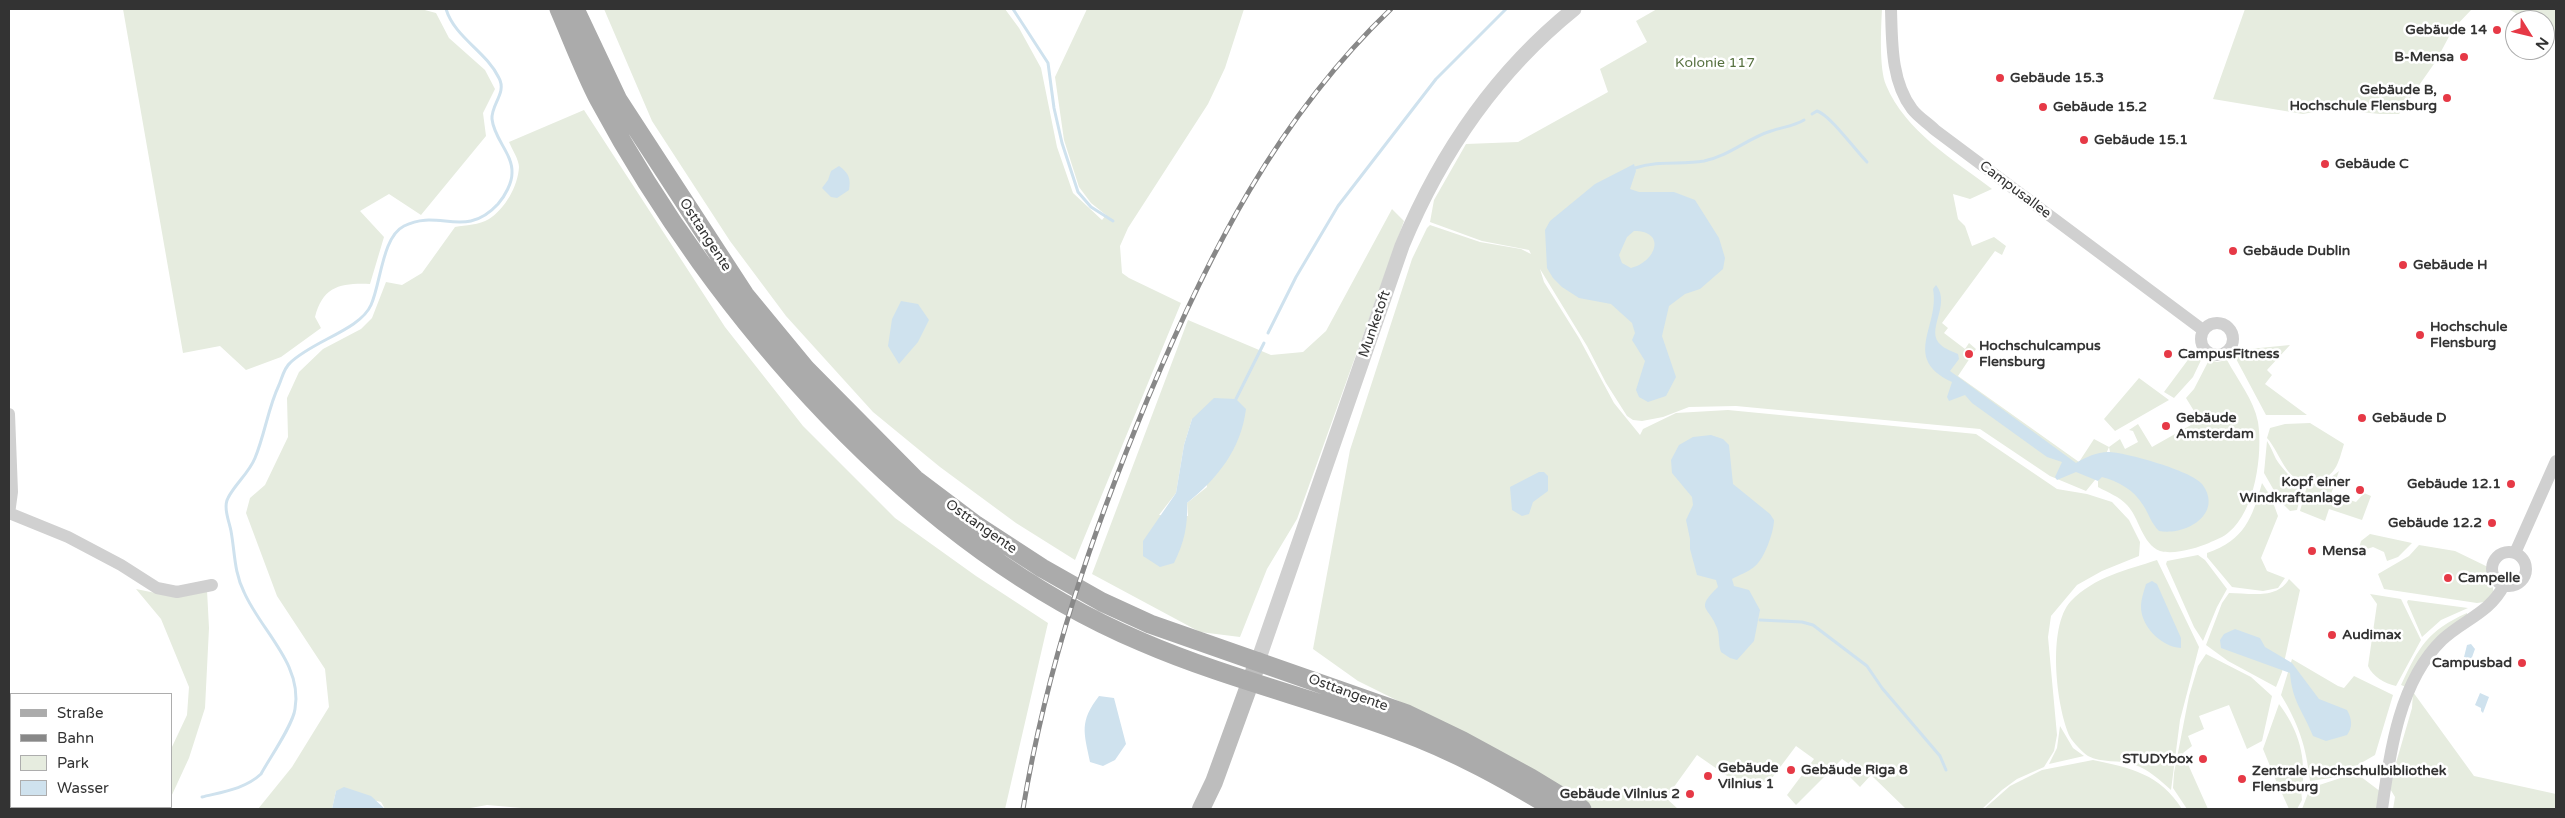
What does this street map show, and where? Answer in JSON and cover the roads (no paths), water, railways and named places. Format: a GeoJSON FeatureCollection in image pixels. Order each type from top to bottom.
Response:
{"type":"FeatureCollection","features":[{"type":"Feature","properties":{"kind":"main road","name":"Osttangente"},"geometry":{"type":"LineString","coordinates":[[559,9],[599,99],[674,226],[799,386],[907,492],[969,541],[1034,586],[1095,620],[1143,643],[1400,731],[1456,753],[1554,809]]}},
{"type":"Feature","properties":{"kind":"main road","name":"Osttangente"},"geometry":{"type":"LineString","coordinates":[[575,9],[618,100],[744,295],[806,368],[915,479],[976,526],[1042,568],[1102,602],[1150,624],[1407,714],[1523,773],[1582,809]]}},
{"type":"Feature","properties":{"kind":"main road","name":"Munketoft"},"geometry":{"type":"LineString","coordinates":[[1201,809],[1214,782],[1258,661]]}},
{"type":"Feature","properties":{"kind":"street","name":"Munketoft"},"geometry":{"type":"LineString","coordinates":[[1258,661],[1402,246],[1415,214],[1436,173],[1480,106],[1527,50],[1574,9]]}},
{"type":"Feature","properties":{"kind":"street","name":"Campusallee"},"geometry":{"type":"LineString","coordinates":[[1891,9],[1894,62],[1899,85],[1913,110],[1935,130],[2203,330]]}},
{"type":"Feature","properties":{"kind":"street"},"geometry":{"type":"LineString","coordinates":[[9,414],[12,492],[9,513],[68,537],[121,565],[157,588],[177,592],[212,585]]}},
{"type":"Feature","properties":{"kind":"street"},"geometry":{"type":"LineString","coordinates":[[2515,553],[2556,461]]}},
{"type":"Feature","properties":{"kind":"street"},"geometry":{"type":"LineString","coordinates":[[2382,809],[2393,745],[2407,696],[2418,672],[2443,640],[2485,610],[2504,585],[2519,583],[2526,574],[2525,563],[2515,553],[2503,553],[2494,562],[2494,576],[2504,585]]}},
{"type":"Feature","properties":{"kind":"water"},"geometry":{"type":"Polygon","coordinates":[[[1634,164],[1636,171],[1630,189],[1639,192],[1674,192],[1695,200],[1719,238],[1725,258],[1723,269],[1700,289],[1685,294],[1669,306],[1662,336],[1676,377],[1666,396],[1648,402],[1639,397],[1636,390],[1645,361],[1632,340],[1635,333],[1632,323],[1611,304],[1579,298],[1562,287],[1547,268],[1545,230],[1550,221],[1595,184],[1634,164]],[[1634,231],[1627,237],[1619,255],[1622,263],[1631,268],[1640,265],[1652,254],[1654,241],[1651,236],[1644,232],[1634,231]]]}},
{"type":"Feature","properties":{"kind":"water"},"geometry":{"type":"Polygon","coordinates":[[[839,166],[847,174],[850,186],[849,190],[837,198],[831,197],[822,188],[828,180],[831,171],[839,166]]]}},
{"type":"Feature","properties":{"kind":"water"},"geometry":{"type":"Polygon","coordinates":[[[1936,285],[1941,301],[1935,333],[1943,346],[1958,354],[1959,359],[1950,371],[2076,463],[2104,452],[2117,453],[2158,463],[2196,479],[2202,484],[2208,495],[2205,513],[2199,520],[2181,530],[2159,531],[2139,500],[2125,487],[2102,477],[2098,481],[2076,472],[2057,480],[2055,477],[2062,462],[2047,457],[1972,403],[1965,395],[1949,401],[1947,397],[1952,382],[1937,373],[1928,363],[1925,352],[1934,303],[1933,289],[1936,285]]]}},
{"type":"Feature","properties":{"kind":"water"},"geometry":{"type":"Polygon","coordinates":[[[901,301],[918,304],[929,320],[918,342],[899,364],[888,346],[892,319],[901,301]]]}},
{"type":"Feature","properties":{"kind":"water"},"geometry":{"type":"Polygon","coordinates":[[[1214,398],[1236,399],[1246,409],[1239,437],[1218,473],[1187,503],[1186,527],[1177,556],[1174,563],[1160,567],[1143,556],[1143,541],[1176,493],[1184,445],[1192,419],[1214,398]]]}},
{"type":"Feature","properties":{"kind":"water"},"geometry":{"type":"Polygon","coordinates":[[[1711,435],[1723,439],[1729,445],[1733,484],[1770,514],[1774,520],[1765,552],[1758,563],[1752,569],[1732,579],[1734,586],[1749,590],[1760,610],[1754,641],[1737,660],[1721,652],[1717,628],[1705,604],[1718,587],[1716,580],[1697,575],[1690,549],[1686,520],[1693,505],[1692,497],[1672,473],[1671,460],[1679,445],[1693,437],[1711,435]]]}},
{"type":"Feature","properties":{"kind":"water"},"geometry":{"type":"Polygon","coordinates":[[[1539,472],[1544,472],[1548,476],[1548,491],[1533,502],[1529,514],[1522,516],[1512,510],[1510,487],[1539,472]]]}},
{"type":"Feature","properties":{"kind":"water"},"geometry":{"type":"Polygon","coordinates":[[[2152,581],[2157,584],[2181,638],[2181,648],[2166,644],[2160,640],[2144,621],[2141,607],[2142,598],[2146,584],[2152,581]]]}},
{"type":"Feature","properties":{"kind":"water"},"geometry":{"type":"Polygon","coordinates":[[[2235,629],[2260,638],[2265,647],[2292,663],[2319,699],[2347,710],[2351,723],[2347,735],[2326,741],[2313,736],[2293,691],[2290,673],[2221,648],[2220,640],[2224,634],[2235,629]]]}},
{"type":"Feature","properties":{"kind":"water"},"geometry":{"type":"Polygon","coordinates":[[[2471,644],[2475,649],[2471,660],[2464,657],[2467,645],[2471,644]]]}},
{"type":"Feature","properties":{"kind":"water"},"geometry":{"type":"Polygon","coordinates":[[[2480,693],[2489,697],[2483,713],[2481,708],[2475,705],[2480,693]]]}},
{"type":"Feature","properties":{"kind":"water"},"geometry":{"type":"Polygon","coordinates":[[[1099,696],[1114,698],[1126,744],[1115,760],[1103,766],[1090,762],[1085,735],[1088,713],[1099,696]]]}},
{"type":"Feature","properties":{"kind":"water"},"geometry":{"type":"Polygon","coordinates":[[[344,787],[371,796],[385,809],[332,809],[336,791],[344,787]]]}},
{"type":"Feature","properties":{"kind":"waterway"},"geometry":{"type":"LineString","coordinates":[[202,797],[241,787],[261,774],[285,733],[295,709],[296,693],[293,677],[287,662],[251,606],[241,585],[226,506],[231,493],[255,458],[272,403],[285,370],[299,355],[346,329],[365,314],[371,305],[391,240],[404,226],[417,221],[429,220],[463,222],[486,215],[498,204],[506,193],[511,181],[512,166],[510,159],[496,133],[492,119],[492,114],[500,94],[501,83],[493,68],[456,28],[446,9]]}},
{"type":"Feature","properties":{"kind":"waterway"},"geometry":{"type":"LineString","coordinates":[[1013,9],[1048,63],[1054,108],[1062,143],[1078,192],[1091,207],[1113,221]]}},
{"type":"Feature","properties":{"kind":"waterway"},"geometry":{"type":"LineString","coordinates":[[1268,333],[1296,277],[1338,206],[1436,79],[1506,9]]}},
{"type":"Feature","properties":{"kind":"waterway"},"geometry":{"type":"LineString","coordinates":[[1812,114],[1817,111],[1829,119],[1867,162]]}},
{"type":"Feature","properties":{"kind":"waterway"},"geometry":{"type":"LineString","coordinates":[[1635,168],[1653,164],[1713,159],[1763,134],[1804,120]]}},
{"type":"Feature","properties":{"kind":"waterway"},"geometry":{"type":"LineString","coordinates":[[1236,399],[1264,343]]}},
{"type":"Feature","properties":{"kind":"waterway"},"geometry":{"type":"LineString","coordinates":[[1760,620],[1802,622],[1813,625],[1867,666],[1882,688],[1940,756],[1946,770]]}},
{"type":"Feature","properties":{"kind":"railway"},"geometry":{"type":"LineString","coordinates":[[1023,809],[1033,756],[1058,651],[1090,549],[1148,398],[1195,292],[1249,191],[1280,142],[1313,96],[1350,51],[1391,9]]}},
{"type":"Feature","properties":{"kind":"place","name":"Gebäude 14"},"geometry":{"type":"Point","coordinates":[2497,30]}},
{"type":"Feature","properties":{"kind":"place","name":"B-Mensa"},"geometry":{"type":"Point","coordinates":[2464,57]}},
{"type":"Feature","properties":{"kind":"place","name":"Gebäude 15.3"},"geometry":{"type":"Point","coordinates":[2000,78]}},
{"type":"Feature","properties":{"kind":"place","name":"Gebäude B, Hochschule Flensburg"},"geometry":{"type":"Point","coordinates":[2447,98]}},
{"type":"Feature","properties":{"kind":"place","name":"Gebäude 15.2"},"geometry":{"type":"Point","coordinates":[2043,107]}},
{"type":"Feature","properties":{"kind":"place","name":"Gebäude 15.1"},"geometry":{"type":"Point","coordinates":[2084,140]}},
{"type":"Feature","properties":{"kind":"place","name":"Gebäude C"},"geometry":{"type":"Point","coordinates":[2325,164]}},
{"type":"Feature","properties":{"kind":"place","name":"Gebäude Dublin"},"geometry":{"type":"Point","coordinates":[2233,251]}},
{"type":"Feature","properties":{"kind":"place","name":"Gebäude H"},"geometry":{"type":"Point","coordinates":[2403,265]}},
{"type":"Feature","properties":{"kind":"place","name":"Hochschule Flensburg"},"geometry":{"type":"Point","coordinates":[2420,335]}},
{"type":"Feature","properties":{"kind":"place","name":"Hochschulcampus Flensburg"},"geometry":{"type":"Point","coordinates":[1969,354]}},
{"type":"Feature","properties":{"kind":"place","name":"CampusFitness"},"geometry":{"type":"Point","coordinates":[2168,354]}},
{"type":"Feature","properties":{"kind":"place","name":"Gebäude D"},"geometry":{"type":"Point","coordinates":[2362,418]}},
{"type":"Feature","properties":{"kind":"place","name":"Gebäude Amsterdam"},"geometry":{"type":"Point","coordinates":[2166,426]}},
{"type":"Feature","properties":{"kind":"place","name":"Gebäude 12.1"},"geometry":{"type":"Point","coordinates":[2511,484]}},
{"type":"Feature","properties":{"kind":"place","name":"Kopf einer Windkraftanlage"},"geometry":{"type":"Point","coordinates":[2360,490]}},
{"type":"Feature","properties":{"kind":"place","name":"Gebäude 12.2"},"geometry":{"type":"Point","coordinates":[2492,523]}},
{"type":"Feature","properties":{"kind":"place","name":"Mensa"},"geometry":{"type":"Point","coordinates":[2312,551]}},
{"type":"Feature","properties":{"kind":"place","name":"Campelle"},"geometry":{"type":"Point","coordinates":[2448,578]}},
{"type":"Feature","properties":{"kind":"place","name":"Audimax"},"geometry":{"type":"Point","coordinates":[2332,635]}},
{"type":"Feature","properties":{"kind":"place","name":"Campusbad"},"geometry":{"type":"Point","coordinates":[2522,663]}},
{"type":"Feature","properties":{"kind":"place","name":"STUDYbox"},"geometry":{"type":"Point","coordinates":[2203,759]}},
{"type":"Feature","properties":{"kind":"place","name":"Gebäude Riga 8"},"geometry":{"type":"Point","coordinates":[1791,770]}},
{"type":"Feature","properties":{"kind":"place","name":"Gebäude Vilnius 1"},"geometry":{"type":"Point","coordinates":[1708,776]}},
{"type":"Feature","properties":{"kind":"place","name":"Zentrale Hochschulbibliothek Flensburg"},"geometry":{"type":"Point","coordinates":[2242,779]}},
{"type":"Feature","properties":{"kind":"place","name":"Gebäude Vilnius 2"},"geometry":{"type":"Point","coordinates":[1690,794]}},
{"type":"Feature","properties":{"kind":"park label","name":"Kolonie 117"},"geometry":{"type":"Point","coordinates":[1715,63]}}]}
